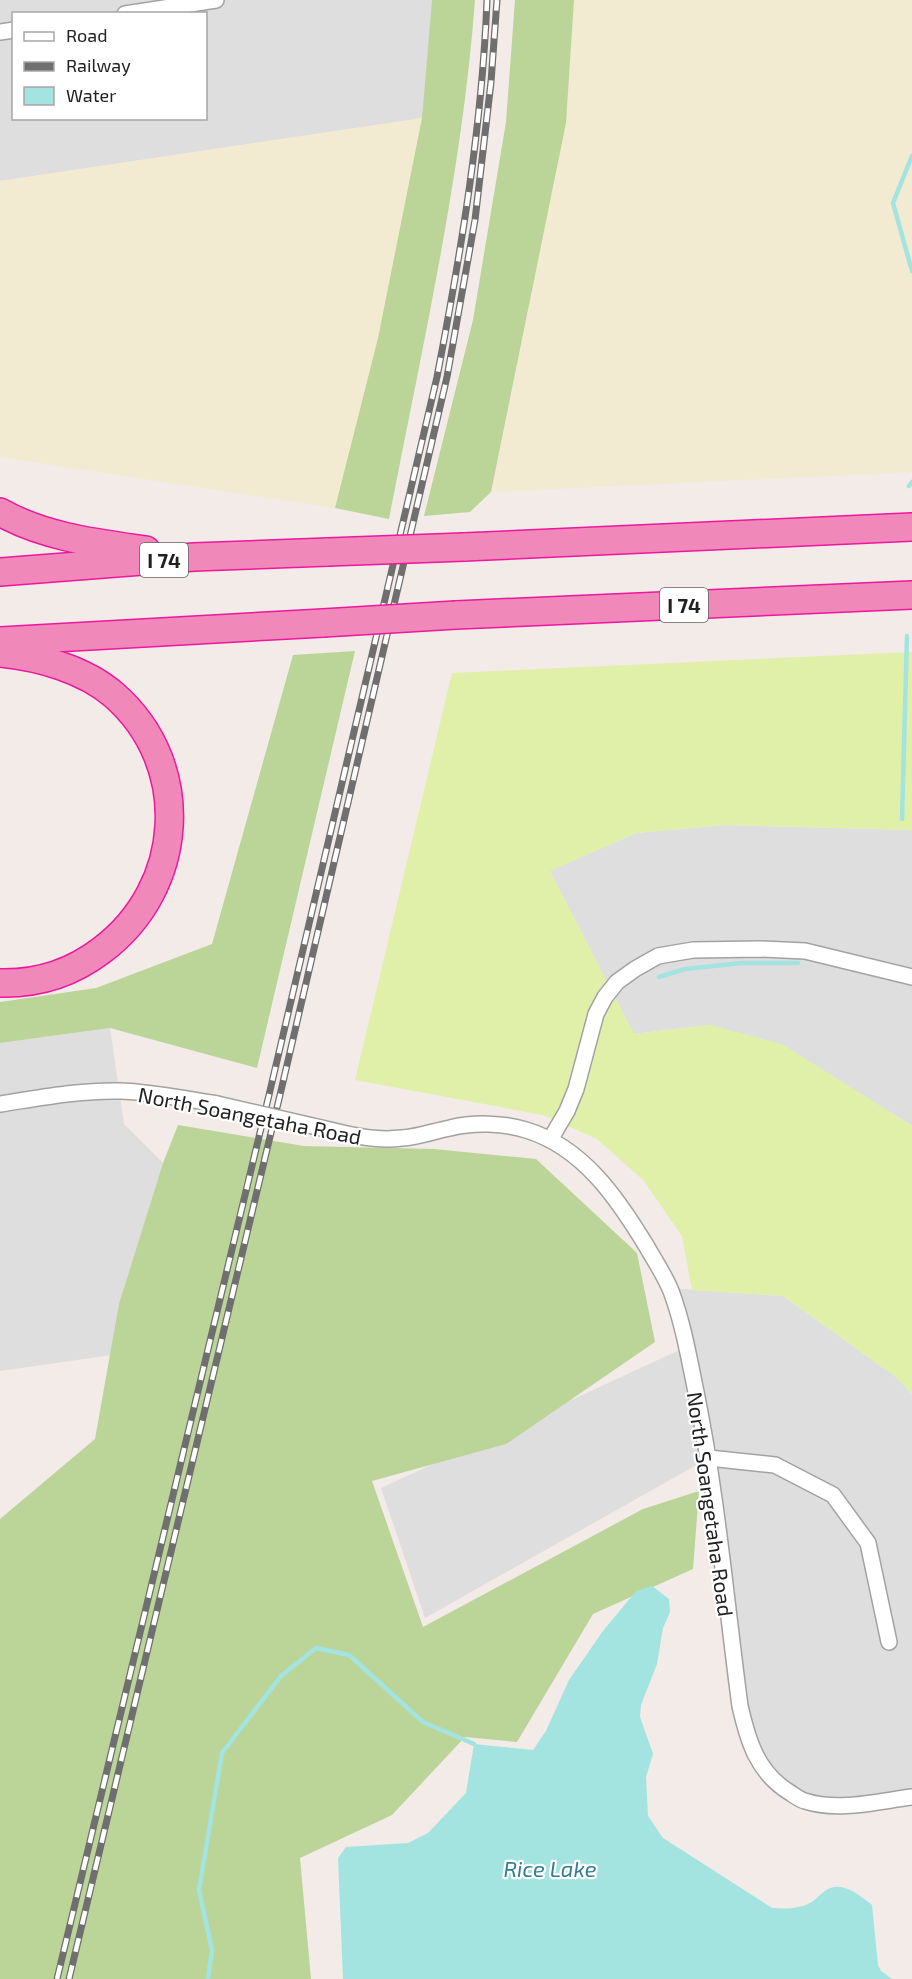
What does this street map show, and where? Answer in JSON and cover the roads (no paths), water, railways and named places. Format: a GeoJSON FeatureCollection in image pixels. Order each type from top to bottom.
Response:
{"type":"FeatureCollection","features":[{"type":"Feature","properties":{"kind":"highway"},"geometry":{"type":"LineString","coordinates":[[0,512],[44,530],[88,542],[194,558]]}},
{"type":"Feature","properties":{"kind":"highway","name":"I 74"},"geometry":{"type":"LineString","coordinates":[[0,572],[194,558],[912,527]]}},
{"type":"Feature","properties":{"kind":"highway","name":"I 74"},"geometry":{"type":"LineString","coordinates":[[0,641],[456,615],[912,595]]}},
{"type":"Feature","properties":{"kind":"highway"},"geometry":{"type":"LineString","coordinates":[[0,653],[19,655],[59,666],[87,677],[114,695],[147,735],[158,757],[166,783],[170,811],[169,842],[162,869],[151,895],[133,922],[113,942],[87,961],[64,972],[40,980],[0,983]]}},
{"type":"Feature","properties":{"kind":"street"},"geometry":{"type":"LineString","coordinates":[[137,12],[216,0]]}},
{"type":"Feature","properties":{"kind":"street"},"geometry":{"type":"LineString","coordinates":[[550,1140],[567,1111],[576,1089],[596,1014],[605,997],[617,982],[658,956],[693,950],[805,951],[912,977]]}},
{"type":"Feature","properties":{"kind":"street","name":"North Soangetaha Road"},"geometry":{"type":"LineString","coordinates":[[0,1104],[73,1092],[120,1091],[217,1104],[364,1138],[402,1138],[452,1127],[502,1125],[528,1130],[573,1153],[616,1199],[670,1288],[687,1347],[709,1458],[740,1706],[754,1755],[767,1774],[782,1788],[804,1801],[822,1804],[852,1804],[912,1797]]}},
{"type":"Feature","properties":{"kind":"street"},"geometry":{"type":"LineString","coordinates":[[709,1458],[775,1466],[833,1495],[868,1543],[889,1642]]}},
{"type":"Feature","properties":{"kind":"water","name":"Rice Lake"},"geometry":{"type":"Polygon","coordinates":[[[652,1586],[669,1599],[670,1612],[663,1628],[657,1664],[641,1705],[640,1717],[653,1754],[646,1777],[648,1816],[663,1838],[772,1908],[806,1905],[831,1888],[843,1888],[856,1893],[872,1905],[878,1965],[881,1971],[892,1979],[343,1979],[338,1858],[346,1847],[408,1843],[428,1833],[466,1793],[474,1744],[533,1750],[546,1731],[569,1680],[603,1631],[636,1591],[652,1586]]]}},
{"type":"Feature","properties":{"kind":"waterway"},"geometry":{"type":"LineString","coordinates":[[912,156],[893,203],[912,271]]}},
{"type":"Feature","properties":{"kind":"waterway"},"geometry":{"type":"LineString","coordinates":[[909,486],[912,482]]}},
{"type":"Feature","properties":{"kind":"waterway"},"geometry":{"type":"LineString","coordinates":[[902,819],[907,636]]}},
{"type":"Feature","properties":{"kind":"waterway"},"geometry":{"type":"LineString","coordinates":[[659,977],[685,969],[742,963],[798,963]]}},
{"type":"Feature","properties":{"kind":"waterway"},"geometry":{"type":"LineString","coordinates":[[208,1979],[212,1950],[199,1890],[222,1753],[281,1676],[316,1648],[349,1655],[423,1722],[474,1744]]}},
{"type":"Feature","properties":{"kind":"railway"},"geometry":{"type":"LineString","coordinates":[[57,1979],[269,1095],[437,377],[469,189],[480,95],[487,0]]}},
{"type":"Feature","properties":{"kind":"railway"},"geometry":{"type":"LineString","coordinates":[[69,1979],[280,1095],[447,377],[475,220],[491,82],[497,0]]}}]}
